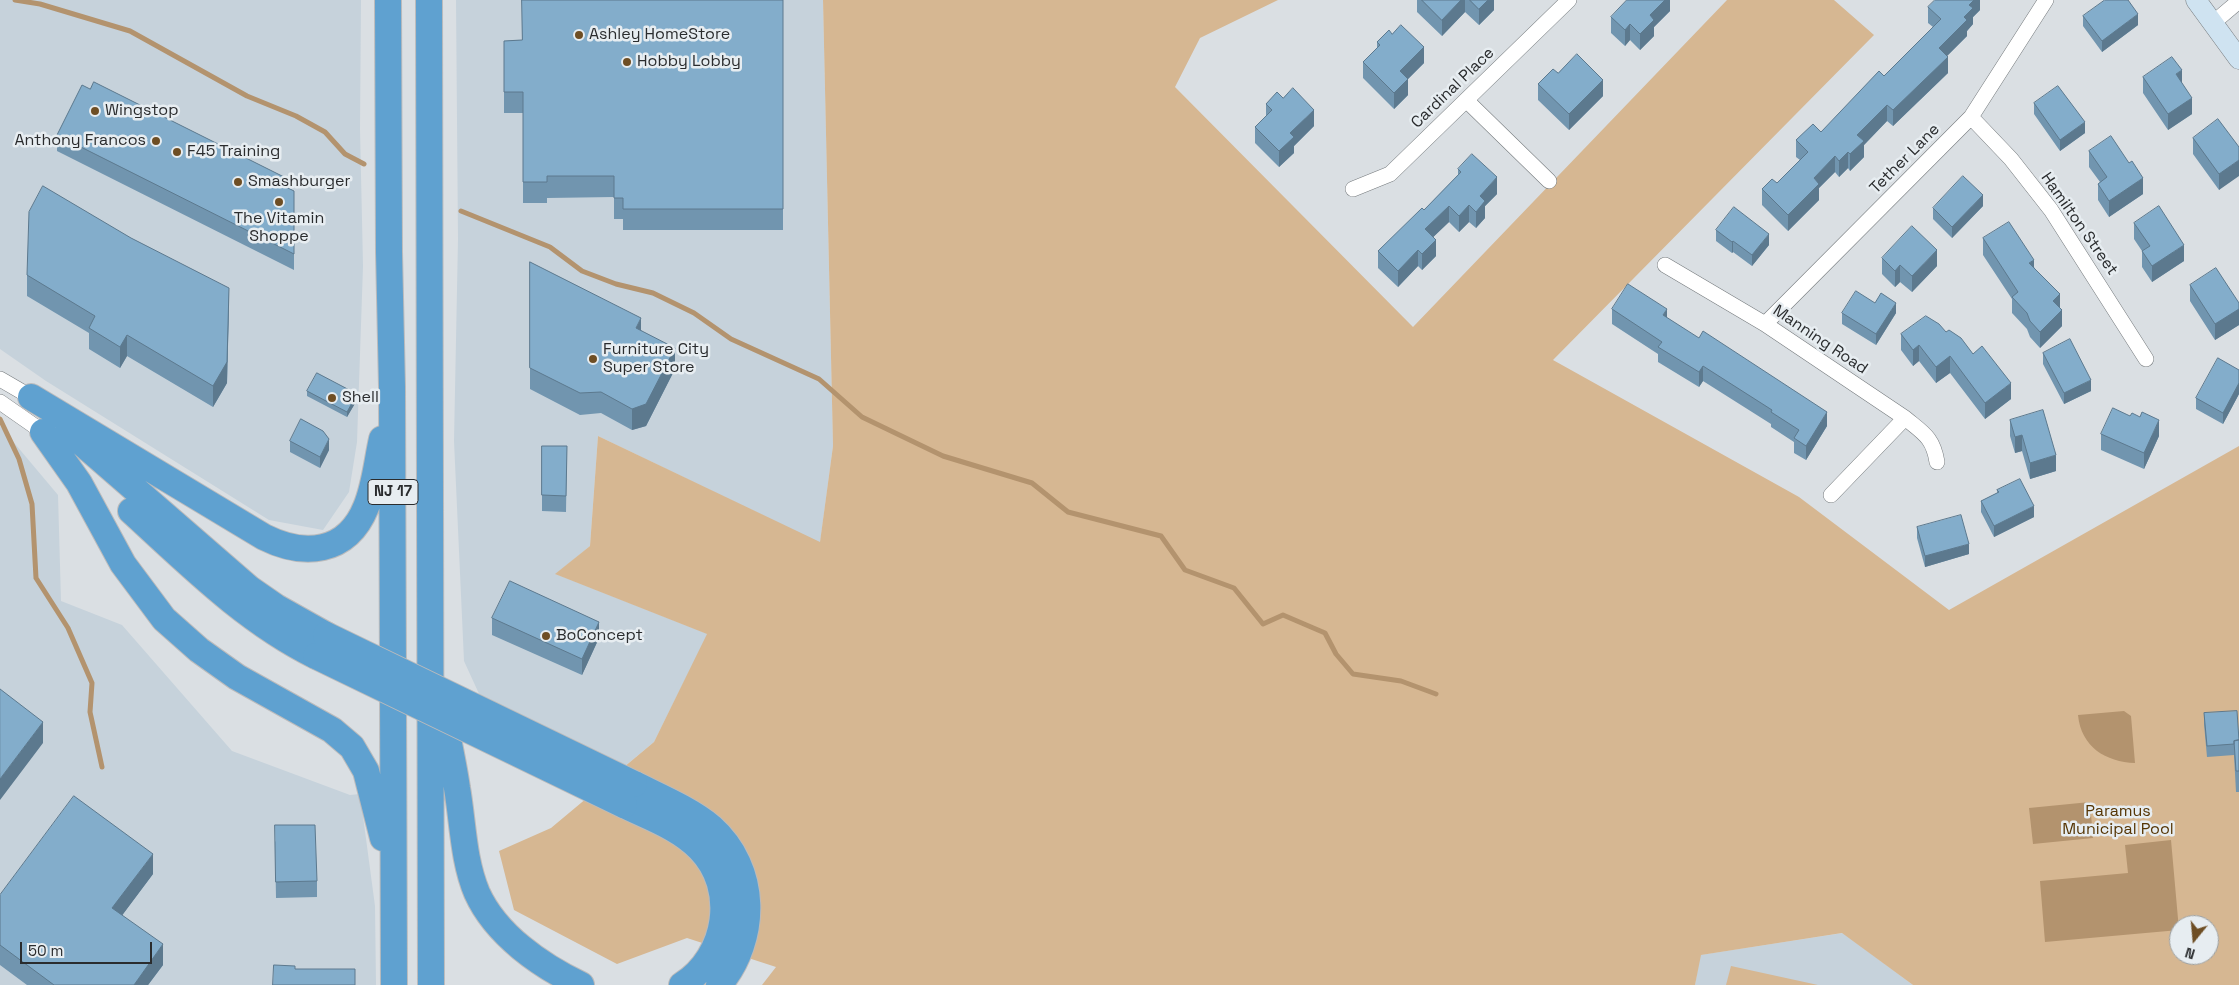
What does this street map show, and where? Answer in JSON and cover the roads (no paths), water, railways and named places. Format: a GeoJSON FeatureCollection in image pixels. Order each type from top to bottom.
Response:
{"type":"FeatureCollection","features":[{"type":"Feature","properties":{"kind":"highway","name":"NJ 17"},"geometry":{"type":"LineString","coordinates":[[388,0],[392,387],[394,985]]}},
{"type":"Feature","properties":{"kind":"highway","name":"NJ 17"},"geometry":{"type":"LineString","coordinates":[[429,0],[431,985]]}},
{"type":"Feature","properties":{"kind":"highway"},"geometry":{"type":"LineString","coordinates":[[34,416],[264,537],[286,547],[306,550],[328,545],[338,540],[347,534],[361,517],[370,496],[392,387]]}},
{"type":"Feature","properties":{"kind":"highway"},"geometry":{"type":"LineString","coordinates":[[34,416],[236,603],[277,634],[321,645],[629,795],[687,812],[709,826],[729,847],[736,859],[747,892],[748,909],[739,952],[719,985]]}},
{"type":"Feature","properties":{"kind":"highway"},"geometry":{"type":"LineString","coordinates":[[34,416],[79,441],[230,573],[276,607],[321,645]]}},
{"type":"Feature","properties":{"kind":"highway"},"geometry":{"type":"LineString","coordinates":[[34,416],[79,483],[123,564],[150,603],[164,619],[199,650],[237,677],[332,730],[352,747],[360,759],[370,783],[394,886]]}},
{"type":"Feature","properties":{"kind":"highway"},"geometry":{"type":"LineString","coordinates":[[431,660],[452,758],[468,861],[477,892],[492,917],[522,948],[581,985]]}},
{"type":"Feature","properties":{"kind":"highway"},"geometry":{"type":"LineString","coordinates":[[629,795],[688,838],[710,861],[721,887],[724,912],[720,935],[708,960],[682,985]]}},
{"type":"Feature","properties":{"kind":"street","name":"Cardinal Place"},"geometry":{"type":"LineString","coordinates":[[1353,189],[1390,174],[1569,0]]}},
{"type":"Feature","properties":{"kind":"street","name":"Tether Lane"},"geometry":{"type":"LineString","coordinates":[[1765,324],[1971,117],[2046,0]]}},
{"type":"Feature","properties":{"kind":"street"},"geometry":{"type":"LineString","coordinates":[[2196,0],[2239,59]]}},
{"type":"Feature","properties":{"kind":"street"},"geometry":{"type":"LineString","coordinates":[[2212,23],[2239,1]]}},
{"type":"Feature","properties":{"kind":"street"},"geometry":{"type":"LineString","coordinates":[[1466,100],[1549,182]]}},
{"type":"Feature","properties":{"kind":"street","name":"Hamilton Street"},"geometry":{"type":"LineString","coordinates":[[1971,117],[2011,159],[2051,210],[2146,359]]}},
{"type":"Feature","properties":{"kind":"street","name":"Manning Road"},"geometry":{"type":"LineString","coordinates":[[1665,265],[1765,324],[1905,418],[1926,435],[1934,446],[1937,462]]}},
{"type":"Feature","properties":{"kind":"street"},"geometry":{"type":"LineString","coordinates":[[0,379],[34,416]]}},
{"type":"Feature","properties":{"kind":"street"},"geometry":{"type":"LineString","coordinates":[[0,402],[34,416]]}},
{"type":"Feature","properties":{"kind":"street"},"geometry":{"type":"LineString","coordinates":[[1831,495],[1905,418]]}},
{"type":"Feature","properties":{"kind":"waterway"},"geometry":{"type":"LineString","coordinates":[[15,0],[40,4],[130,31],[247,96],[296,116],[325,132],[345,154],[364,164]]}},
{"type":"Feature","properties":{"kind":"waterway"},"geometry":{"type":"LineString","coordinates":[[461,211],[550,247],[582,271],[616,284],[653,293],[694,313],[731,339],[819,379],[862,417],[943,456],[1032,483],[1068,512],[1161,536],[1185,570],[1234,588],[1263,624],[1283,615],[1325,633],[1336,654],[1353,674],[1401,681],[1436,694]]}},
{"type":"Feature","properties":{"kind":"waterway"},"geometry":{"type":"LineString","coordinates":[[0,419],[19,459],[32,504],[36,578],[68,628],[92,683],[90,712],[102,767]]}},
{"type":"Feature","properties":{"kind":"place","name":"Ashley HomeStore"},"geometry":{"type":"Point","coordinates":[579,35]}},
{"type":"Feature","properties":{"kind":"place","name":"Hobby Lobby"},"geometry":{"type":"Point","coordinates":[627,62]}},
{"type":"Feature","properties":{"kind":"place","name":"Wingstop"},"geometry":{"type":"Point","coordinates":[95,111]}},
{"type":"Feature","properties":{"kind":"place","name":"Anthony Francos"},"geometry":{"type":"Point","coordinates":[156,141]}},
{"type":"Feature","properties":{"kind":"place","name":"F45 Training"},"geometry":{"type":"Point","coordinates":[177,152]}},
{"type":"Feature","properties":{"kind":"place","name":"Smashburger"},"geometry":{"type":"Point","coordinates":[238,182]}},
{"type":"Feature","properties":{"kind":"place","name":"The Vitamin Shoppe"},"geometry":{"type":"Point","coordinates":[279,202]}},
{"type":"Feature","properties":{"kind":"place","name":"Furniture City Super Store"},"geometry":{"type":"Point","coordinates":[593,359]}},
{"type":"Feature","properties":{"kind":"place","name":"Shell"},"geometry":{"type":"Point","coordinates":[332,398]}},
{"type":"Feature","properties":{"kind":"place","name":"BoConcept"},"geometry":{"type":"Point","coordinates":[546,636]}},
{"type":"Feature","properties":{"kind":"park label","name":"Paramus Municipal Pool"},"geometry":{"type":"Point","coordinates":[2118,821]}}]}
